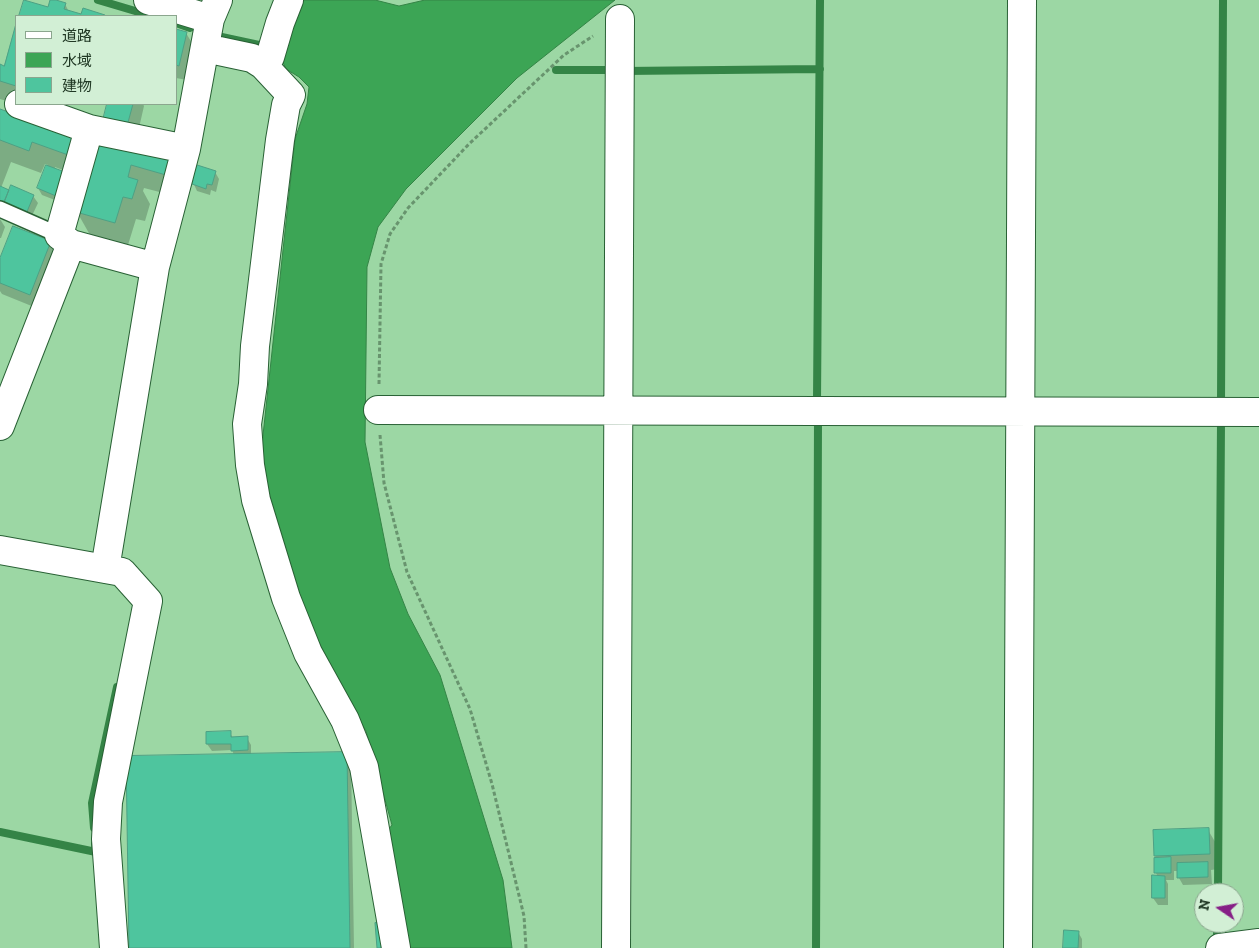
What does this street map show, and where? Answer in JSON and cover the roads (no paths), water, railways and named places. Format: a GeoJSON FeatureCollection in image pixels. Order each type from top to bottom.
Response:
{"type":"FeatureCollection","features":[{"type":"Feature","properties":{"kind":"street"},"geometry":{"type":"LineString","coordinates":[[105,569],[155,267],[186,149],[214,10],[148,0]]}},
{"type":"Feature","properties":{"kind":"street"},"geometry":{"type":"LineString","coordinates":[[263,65],[270,57],[280,22],[289,0]]}},
{"type":"Feature","properties":{"kind":"street"},"geometry":{"type":"LineString","coordinates":[[1018,948],[1022,0]]}},
{"type":"Feature","properties":{"kind":"street"},"geometry":{"type":"LineString","coordinates":[[616,948],[620,19]]}},
{"type":"Feature","properties":{"kind":"street"},"geometry":{"type":"LineString","coordinates":[[205,48],[252,58],[263,65],[291,95],[286,105],[280,140],[255,346],[248,424],[250,466],[256,500],[286,598],[308,652],[345,720],[364,766],[396,948]]}},
{"type":"Feature","properties":{"kind":"street"},"geometry":{"type":"LineString","coordinates":[[0,97],[15,102]]}},
{"type":"Feature","properties":{"kind":"street"},"geometry":{"type":"LineString","coordinates":[[23,105],[89,129],[186,149]]}},
{"type":"Feature","properties":{"kind":"street"},"geometry":{"type":"LineString","coordinates":[[0,426],[65,239],[89,129]]}},
{"type":"Feature","properties":{"kind":"street"},"geometry":{"type":"LineString","coordinates":[[65,239],[155,267]]}},
{"type":"Feature","properties":{"kind":"street"},"geometry":{"type":"LineString","coordinates":[[378,410],[618,409],[1259,412]]}},
{"type":"Feature","properties":{"kind":"street"},"geometry":{"type":"LineString","coordinates":[[0,550],[122,572],[148,601],[108,802],[106,839],[114,948]]}},
{"type":"Feature","properties":{"kind":"street"},"geometry":{"type":"LineString","coordinates":[[1220,948],[1259,943]]}},
{"type":"Feature","properties":{"kind":"lane"},"geometry":{"type":"LineString","coordinates":[[0,209],[65,239]]}},
{"type":"Feature","properties":{"kind":"water"},"geometry":{"type":"Polygon","coordinates":[[[300,0],[375,0],[399,6],[425,0],[615,0],[517,78],[406,189],[378,227],[367,267],[365,442],[390,568],[408,614],[440,675],[503,880],[512,948],[410,948],[388,830],[392,825],[366,731],[339,683],[299,603],[260,463],[295,139],[307,104],[309,87],[299,77],[286,69],[281,58],[300,0]]]}},
{"type":"Feature","properties":{"kind":"waterway"},"geometry":{"type":"LineString","coordinates":[[98,0],[149,15]]}},
{"type":"Feature","properties":{"kind":"waterway"},"geometry":{"type":"LineString","coordinates":[[817,401],[820,0]]}},
{"type":"Feature","properties":{"kind":"waterway"},"geometry":{"type":"LineString","coordinates":[[1221,402],[1223,0]]}},
{"type":"Feature","properties":{"kind":"waterway"},"geometry":{"type":"LineString","coordinates":[[178,24],[190,28]]}},
{"type":"Feature","properties":{"kind":"waterway"},"geometry":{"type":"LineString","coordinates":[[217,36],[259,45]]}},
{"type":"Feature","properties":{"kind":"waterway"},"geometry":{"type":"LineString","coordinates":[[624,71],[820,69]]}},
{"type":"Feature","properties":{"kind":"waterway"},"geometry":{"type":"LineString","coordinates":[[556,70],[611,70]]}},
{"type":"Feature","properties":{"kind":"waterway"},"geometry":{"type":"LineString","coordinates":[[816,948],[818,421]]}},
{"type":"Feature","properties":{"kind":"waterway"},"geometry":{"type":"LineString","coordinates":[[1218,883],[1221,422]]}},
{"type":"Feature","properties":{"kind":"waterway"},"geometry":{"type":"LineString","coordinates":[[94,828],[92,803],[117,687]]}},
{"type":"Feature","properties":{"kind":"waterway"},"geometry":{"type":"LineString","coordinates":[[0,832],[96,852],[95,844]]}}]}
